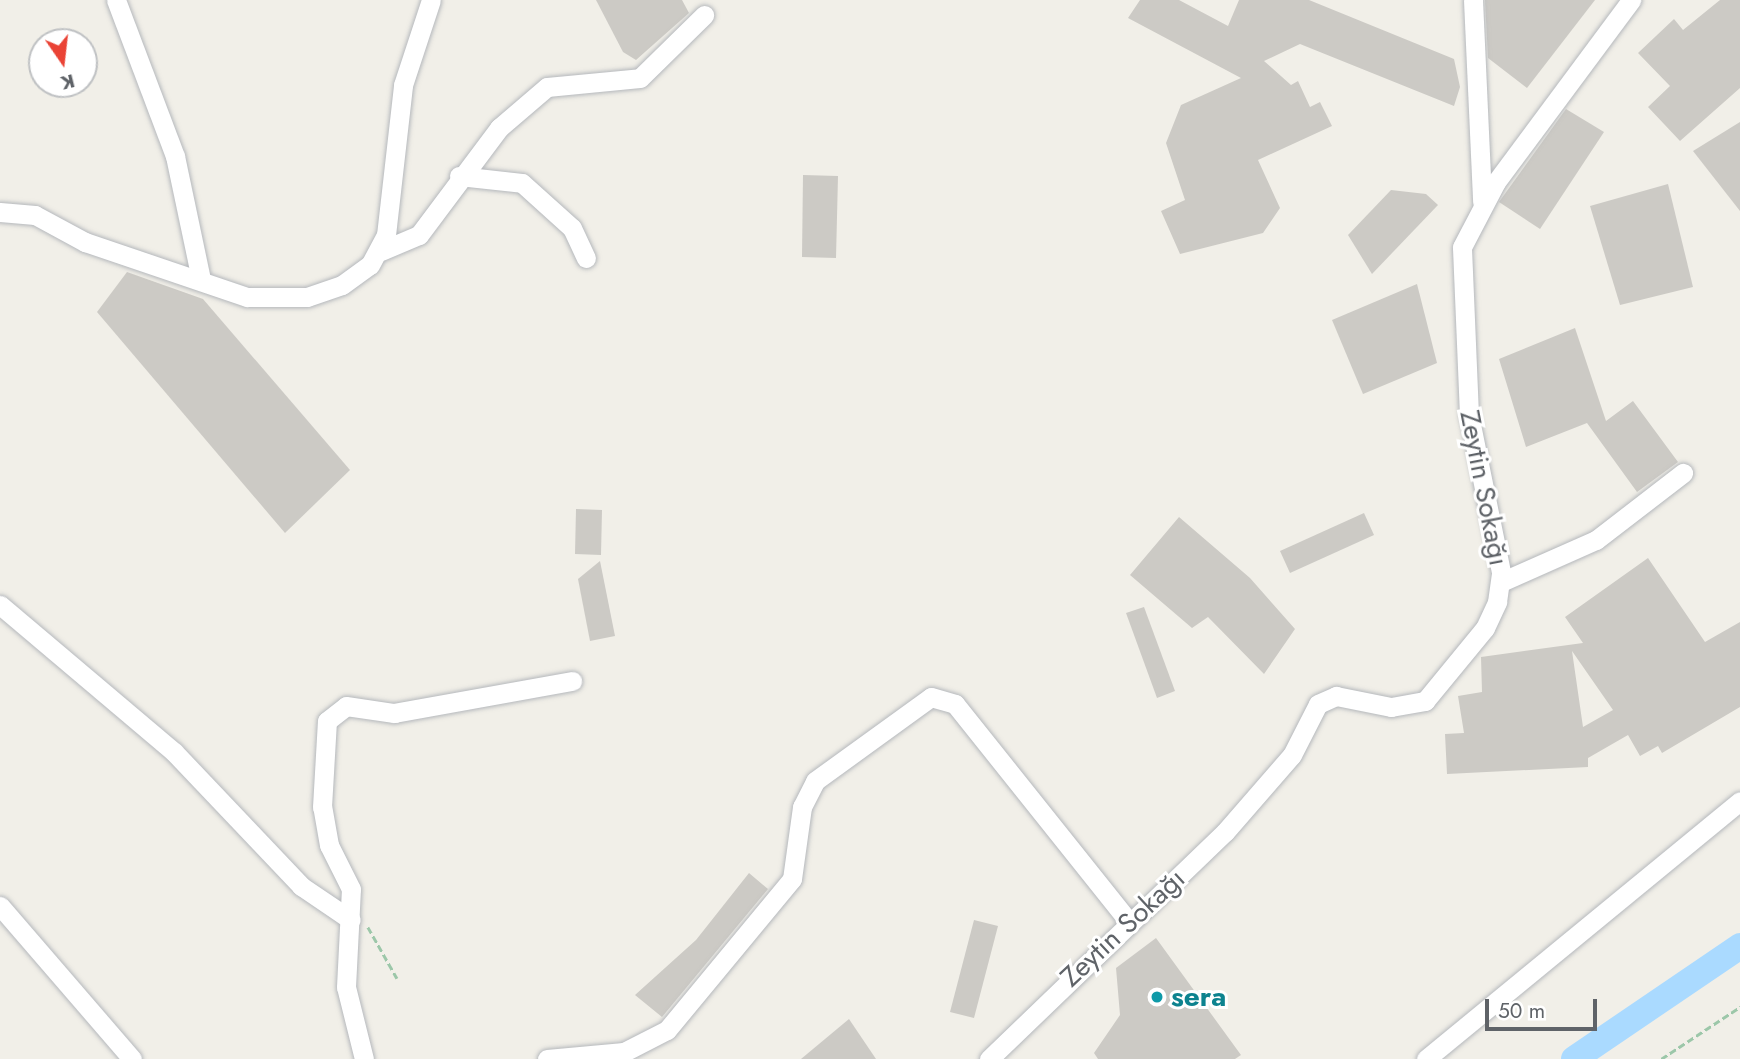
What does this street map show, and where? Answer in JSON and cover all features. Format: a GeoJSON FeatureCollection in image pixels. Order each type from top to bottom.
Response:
{"type":"FeatureCollection","features":[{"type":"Feature","properties":{"kind":"street"},"geometry":{"type":"LineString","coordinates":[[117,0],[175,156],[201,279]]}},
{"type":"Feature","properties":{"kind":"street"},"geometry":{"type":"LineString","coordinates":[[381,251],[403,85],[431,0]]}},
{"type":"Feature","properties":{"kind":"street"},"geometry":{"type":"LineString","coordinates":[[1473,0],[1482,202]]}},
{"type":"Feature","properties":{"kind":"street","name":"Zeytin Sokağı"},"geometry":{"type":"LineString","coordinates":[[989,1059],[1233,822],[1292,755],[1318,704],[1346,696],[1402,708],[1434,695],[1492,616],[1501,582],[1472,440],[1461,335],[1462,247],[1482,202],[1631,0]]}},
{"type":"Feature","properties":{"kind":"street"},"geometry":{"type":"LineString","coordinates":[[0,212],[35,215],[85,242],[201,279],[247,297],[307,298],[342,285],[381,251],[419,235],[459,176],[499,128],[547,87],[640,78],[704,15]]}},
{"type":"Feature","properties":{"kind":"street"},"geometry":{"type":"LineString","coordinates":[[459,176],[522,183],[572,228],[586,258]]}},
{"type":"Feature","properties":{"kind":"street"},"geometry":{"type":"LineString","coordinates":[[1501,582],[1597,540],[1683,473]]}},
{"type":"Feature","properties":{"kind":"street"},"geometry":{"type":"LineString","coordinates":[[0,605],[174,752],[301,886],[351,920]]}},
{"type":"Feature","properties":{"kind":"street"},"geometry":{"type":"LineString","coordinates":[[364,1059],[346,987],[351,888],[329,845],[322,807],[331,714],[345,706],[394,713],[572,681]]}},
{"type":"Feature","properties":{"kind":"street"},"geometry":{"type":"LineString","coordinates":[[547,1059],[624,1052],[667,1030],[792,879],[802,807],[816,781],[931,697],[955,704],[1129,922]]}},
{"type":"Feature","properties":{"kind":"street"},"geometry":{"type":"LineString","coordinates":[[1426,1059],[1740,801]]}},
{"type":"Feature","properties":{"kind":"street"},"geometry":{"type":"LineString","coordinates":[[0,906],[132,1059]]}},
{"type":"Feature","properties":{"kind":"path"},"geometry":{"type":"LineString","coordinates":[[351,920],[367,925],[397,978]]}},
{"type":"Feature","properties":{"kind":"path"},"geometry":{"type":"LineString","coordinates":[[1661,1059],[1740,1007]]}},
{"type":"Feature","properties":{"kind":"building"},"geometry":{"type":"Polygon","coordinates":[[[596,0],[682,0],[689,13],[636,60],[623,52],[596,0]]]}},
{"type":"Feature","properties":{"kind":"building"},"geometry":{"type":"Polygon","coordinates":[[[1140,0],[1179,0],[1228,26],[1239,0],[1309,0],[1454,59],[1460,87],[1454,106],[1300,44],[1264,61],[1291,85],[1298,81],[1310,107],[1320,102],[1332,126],[1258,160],[1280,208],[1263,233],[1180,254],[1161,211],[1185,200],[1166,143],[1181,105],[1241,78],[1128,18],[1140,0]]]}},
{"type":"Feature","properties":{"kind":"building"},"geometry":{"type":"Polygon","coordinates":[[[1485,0],[1595,0],[1527,88],[1488,58],[1485,0]]]}},
{"type":"Feature","properties":{"kind":"building"},"geometry":{"type":"Polygon","coordinates":[[[1720,0],[1740,0],[1740,88],[1680,141],[1648,107],[1670,86],[1638,53],[1674,19],[1683,30],[1720,0]]]}},
{"type":"Feature","properties":{"kind":"building"},"geometry":{"type":"Polygon","coordinates":[[[1566,109],[1604,132],[1540,229],[1499,202],[1566,109]]]}},
{"type":"Feature","properties":{"kind":"building"},"geometry":{"type":"Polygon","coordinates":[[[1740,122],[1740,211],[1693,151],[1740,122]]]}},
{"type":"Feature","properties":{"kind":"building"},"geometry":{"type":"Polygon","coordinates":[[[803,175],[838,176],[836,258],[802,257],[803,175]]]}},
{"type":"Feature","properties":{"kind":"building"},"geometry":{"type":"Polygon","coordinates":[[[1668,184],[1693,287],[1620,305],[1590,206],[1668,184]]]}},
{"type":"Feature","properties":{"kind":"building"},"geometry":{"type":"Polygon","coordinates":[[[1391,190],[1426,194],[1438,205],[1372,274],[1348,235],[1391,190]]]}},
{"type":"Feature","properties":{"kind":"building"},"geometry":{"type":"Polygon","coordinates":[[[127,272],[203,299],[350,470],[285,533],[97,312],[127,272]]]}},
{"type":"Feature","properties":{"kind":"building"},"geometry":{"type":"Polygon","coordinates":[[[1417,284],[1437,363],[1363,394],[1332,320],[1417,284]]]}},
{"type":"Feature","properties":{"kind":"building"},"geometry":{"type":"Polygon","coordinates":[[[1575,328],[1606,421],[1633,401],[1678,462],[1637,492],[1587,423],[1526,447],[1499,359],[1575,328]]]}},
{"type":"Feature","properties":{"kind":"building"},"geometry":{"type":"Polygon","coordinates":[[[576,509],[602,510],[601,555],[575,554],[576,509]]]}},
{"type":"Feature","properties":{"kind":"building"},"geometry":{"type":"Polygon","coordinates":[[[1364,513],[1374,535],[1290,573],[1280,551],[1364,513]]]}},
{"type":"Feature","properties":{"kind":"building"},"geometry":{"type":"Polygon","coordinates":[[[1179,517],[1250,578],[1295,629],[1264,674],[1208,617],[1192,628],[1130,575],[1179,517]]]}},
{"type":"Feature","properties":{"kind":"building"},"geometry":{"type":"Polygon","coordinates":[[[1648,558],[1705,642],[1740,622],[1740,707],[1662,753],[1658,746],[1640,756],[1628,735],[1588,758],[1588,767],[1447,774],[1445,734],[1464,733],[1458,696],[1482,692],[1481,657],[1583,643],[1565,617],[1648,558]],[[1572,651],[1583,727],[1613,710],[1572,651]]]}},
{"type":"Feature","properties":{"kind":"building"},"geometry":{"type":"Polygon","coordinates":[[[600,561],[615,636],[590,641],[578,579],[600,561]]]}},
{"type":"Feature","properties":{"kind":"building"},"geometry":{"type":"Polygon","coordinates":[[[1144,607],[1175,691],[1157,698],[1126,613],[1144,607]]]}},
{"type":"Feature","properties":{"kind":"building"},"geometry":{"type":"Polygon","coordinates":[[[749,873],[768,889],[662,1017],[635,995],[696,940],[749,873]]]}},
{"type":"Feature","properties":{"kind":"building"},"geometry":{"type":"Polygon","coordinates":[[[974,920],[998,926],[974,1018],[950,1012],[974,920]]]}},
{"type":"Feature","properties":{"kind":"building","name":"sera"},"geometry":{"type":"Polygon","coordinates":[[[1156,938],[1241,1055],[1235,1059],[1098,1059],[1094,1053],[1120,1015],[1116,968],[1156,938]]]}},
{"type":"Feature","properties":{"kind":"building"},"geometry":{"type":"Polygon","coordinates":[[[849,1019],[876,1059],[801,1059],[849,1019]]]}},
{"type":"Feature","properties":{"kind":"waterway"},"geometry":{"type":"LineString","coordinates":[[1574,1059],[1740,946]]}},
{"type":"Feature","properties":{"kind":"place","name":"sera"},"geometry":{"type":"Point","coordinates":[1157,997]}}]}
